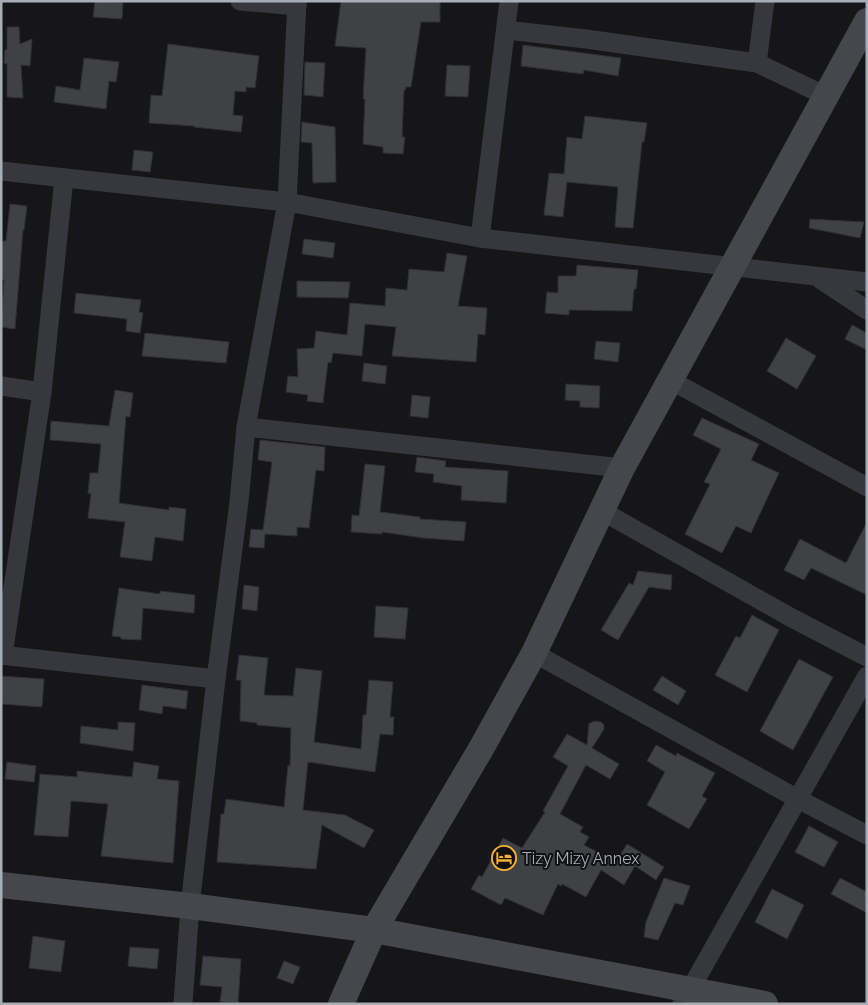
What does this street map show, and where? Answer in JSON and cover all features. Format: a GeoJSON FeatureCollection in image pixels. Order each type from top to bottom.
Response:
{"type":"FeatureCollection","features":[{"type":"Feature","properties":{"kind":"street"},"geometry":{"type":"LineString","coordinates":[[183,1004],[190,906],[216,679],[239,502],[246,427],[287,202],[297,4],[240,1]]}},
{"type":"Feature","properties":{"kind":"street"},"geometry":{"type":"LineString","coordinates":[[480,238],[509,1]]}},
{"type":"Feature","properties":{"kind":"street"},"geometry":{"type":"LineString","coordinates":[[757,63],[765,1]]}},
{"type":"Feature","properties":{"kind":"street"},"geometry":{"type":"LineString","coordinates":[[341,1004],[374,930],[482,747],[534,653],[622,468],[867,21]]}},
{"type":"Feature","properties":{"kind":"street"},"geometry":{"type":"LineString","coordinates":[[506,30],[586,39],[757,63],[826,96]]}},
{"type":"Feature","properties":{"kind":"street"},"geometry":{"type":"LineString","coordinates":[[1,170],[287,202],[480,238],[867,282]]}},
{"type":"Feature","properties":{"kind":"street"},"geometry":{"type":"LineString","coordinates":[[64,178],[42,392],[2,655],[216,679]]}},
{"type":"Feature","properties":{"kind":"street"},"geometry":{"type":"LineString","coordinates":[[818,277],[867,310]]}},
{"type":"Feature","properties":{"kind":"street"},"geometry":{"type":"LineString","coordinates":[[670,380],[867,487]]}},
{"type":"Feature","properties":{"kind":"street"},"geometry":{"type":"LineString","coordinates":[[1,386],[42,392]]}},
{"type":"Feature","properties":{"kind":"street"},"geometry":{"type":"LineString","coordinates":[[246,427],[622,468]]}},
{"type":"Feature","properties":{"kind":"street"},"geometry":{"type":"LineString","coordinates":[[602,511],[867,657]]}},
{"type":"Feature","properties":{"kind":"street"},"geometry":{"type":"LineString","coordinates":[[534,653],[798,799],[867,835]]}},
{"type":"Feature","properties":{"kind":"street"},"geometry":{"type":"LineString","coordinates":[[686,996],[867,676]]}},
{"type":"Feature","properties":{"kind":"street"},"geometry":{"type":"LineString","coordinates":[[1,884],[374,930],[686,996],[765,1004]]}},
{"type":"Feature","properties":{"kind":"building"},"geometry":{"type":"Polygon","coordinates":[[[95,1],[123,2],[122,19],[93,17],[95,1]]]}},
{"type":"Feature","properties":{"kind":"building"},"geometry":{"type":"Polygon","coordinates":[[[341,1],[440,1],[440,22],[421,22],[411,87],[406,87],[404,90],[402,137],[405,137],[403,154],[383,153],[383,147],[363,144],[366,48],[335,46],[341,1]]]}},
{"type":"Feature","properties":{"kind":"building"},"geometry":{"type":"Polygon","coordinates":[[[7,27],[19,27],[20,44],[32,39],[30,66],[21,65],[23,98],[7,97],[7,64],[4,63],[5,50],[7,49],[7,27]]]}},
{"type":"Feature","properties":{"kind":"building"},"geometry":{"type":"Polygon","coordinates":[[[168,44],[259,56],[255,88],[246,87],[246,92],[235,91],[233,115],[243,116],[241,132],[149,123],[151,95],[162,96],[168,44]]]}},
{"type":"Feature","properties":{"kind":"building"},"geometry":{"type":"Polygon","coordinates":[[[523,45],[621,58],[618,76],[584,70],[583,74],[521,66],[523,45]]]}},
{"type":"Feature","properties":{"kind":"building"},"geometry":{"type":"Polygon","coordinates":[[[84,58],[119,62],[116,82],[109,81],[106,109],[54,102],[56,86],[80,90],[84,58]]]}},
{"type":"Feature","properties":{"kind":"building"},"geometry":{"type":"Polygon","coordinates":[[[305,62],[325,63],[323,97],[304,95],[305,62]]]}},
{"type":"Feature","properties":{"kind":"building"},"geometry":{"type":"Polygon","coordinates":[[[447,65],[470,66],[468,97],[445,96],[447,65]]]}},
{"type":"Feature","properties":{"kind":"building"},"geometry":{"type":"Polygon","coordinates":[[[585,116],[647,123],[644,142],[642,142],[633,228],[615,227],[618,187],[567,182],[563,217],[544,215],[549,173],[564,174],[567,137],[582,139],[585,116]]]}},
{"type":"Feature","properties":{"kind":"building"},"geometry":{"type":"Polygon","coordinates":[[[302,122],[335,127],[336,182],[313,183],[312,143],[301,142],[302,122]]]}},
{"type":"Feature","properties":{"kind":"building"},"geometry":{"type":"Polygon","coordinates":[[[134,150],[153,152],[150,172],[132,170],[134,150]]]}},
{"type":"Feature","properties":{"kind":"building"},"geometry":{"type":"Polygon","coordinates":[[[10,204],[27,206],[23,230],[15,329],[1,327],[4,280],[1,279],[1,241],[6,241],[10,204]]]}},
{"type":"Feature","properties":{"kind":"building"},"geometry":{"type":"Polygon","coordinates":[[[810,219],[864,222],[860,238],[809,228],[810,219]]]}},
{"type":"Feature","properties":{"kind":"building"},"geometry":{"type":"Polygon","coordinates":[[[304,239],[335,243],[333,258],[302,254],[304,239]]]}},
{"type":"Feature","properties":{"kind":"building"},"geometry":{"type":"Polygon","coordinates":[[[447,253],[467,256],[458,306],[487,308],[485,335],[478,334],[476,362],[392,356],[396,327],[365,324],[362,356],[333,353],[331,363],[328,362],[323,403],[307,401],[308,395],[286,392],[288,376],[298,377],[297,349],[314,348],[316,331],[347,335],[350,303],[385,306],[386,288],[407,290],[409,269],[444,272],[447,253]]]}},
{"type":"Feature","properties":{"kind":"building"},"geometry":{"type":"Polygon","coordinates":[[[577,265],[638,270],[632,311],[569,310],[569,315],[545,313],[547,292],[558,293],[558,276],[576,276],[577,265]]]}},
{"type":"Feature","properties":{"kind":"building"},"geometry":{"type":"Polygon","coordinates":[[[297,281],[350,282],[348,298],[297,297],[297,281]]]}},
{"type":"Feature","properties":{"kind":"building"},"geometry":{"type":"Polygon","coordinates":[[[76,293],[141,300],[139,312],[143,313],[140,333],[126,331],[127,319],[74,313],[76,293]]]}},
{"type":"Feature","properties":{"kind":"building"},"geometry":{"type":"Polygon","coordinates":[[[852,325],[867,333],[867,350],[845,339],[852,325]]]}},
{"type":"Feature","properties":{"kind":"building"},"geometry":{"type":"Polygon","coordinates":[[[145,333],[229,342],[226,363],[142,356],[145,333]]]}},
{"type":"Feature","properties":{"kind":"building"},"geometry":{"type":"Polygon","coordinates":[[[786,338],[816,356],[797,389],[767,371],[786,338]]]}},
{"type":"Feature","properties":{"kind":"building"},"geometry":{"type":"Polygon","coordinates":[[[596,341],[620,343],[618,362],[594,359],[596,341]]]}},
{"type":"Feature","properties":{"kind":"building"},"geometry":{"type":"Polygon","coordinates":[[[364,363],[387,366],[385,384],[362,381],[364,363]]]}},
{"type":"Feature","properties":{"kind":"building"},"geometry":{"type":"Polygon","coordinates":[[[566,384],[600,386],[599,408],[580,407],[580,401],[565,400],[566,384]]]}},
{"type":"Feature","properties":{"kind":"building"},"geometry":{"type":"Polygon","coordinates":[[[115,390],[133,393],[130,417],[126,416],[119,503],[169,510],[169,507],[186,509],[183,541],[155,537],[152,561],[120,557],[125,522],[88,518],[91,494],[88,493],[90,473],[98,473],[101,444],[50,440],[51,421],[109,426],[115,390]]]}},
{"type":"Feature","properties":{"kind":"building"},"geometry":{"type":"Polygon","coordinates":[[[412,395],[430,397],[428,418],[410,416],[412,395]]]}},
{"type":"Feature","properties":{"kind":"building"},"geometry":{"type":"Polygon","coordinates":[[[702,418],[759,444],[751,460],[779,473],[751,533],[736,526],[722,553],[685,534],[710,484],[704,482],[721,449],[693,435],[702,418]]]}},
{"type":"Feature","properties":{"kind":"building"},"geometry":{"type":"Polygon","coordinates":[[[260,440],[325,447],[324,471],[316,470],[309,528],[297,527],[297,536],[265,534],[264,548],[249,547],[251,529],[263,530],[272,462],[258,460],[260,440]]]}},
{"type":"Feature","properties":{"kind":"building"},"geometry":{"type":"Polygon","coordinates":[[[417,457],[446,461],[445,467],[508,471],[506,503],[461,500],[462,486],[433,482],[434,474],[415,472],[417,457]]]}},
{"type":"Feature","properties":{"kind":"building"},"geometry":{"type":"Polygon","coordinates":[[[365,464],[385,466],[380,512],[420,517],[420,519],[466,522],[464,541],[382,532],[382,534],[351,532],[352,515],[359,516],[365,464]]]}},
{"type":"Feature","properties":{"kind":"building"},"geometry":{"type":"Polygon","coordinates":[[[867,522],[867,595],[811,568],[804,580],[784,570],[800,539],[846,563],[867,522]]]}},
{"type":"Feature","properties":{"kind":"building"},"geometry":{"type":"Polygon","coordinates":[[[638,571],[672,575],[671,590],[649,587],[618,640],[601,630],[629,583],[633,585],[638,571]]]}},
{"type":"Feature","properties":{"kind":"building"},"geometry":{"type":"Polygon","coordinates":[[[244,585],[259,587],[257,611],[242,609],[244,585]]]}},
{"type":"Feature","properties":{"kind":"building"},"geometry":{"type":"Polygon","coordinates":[[[119,588],[160,594],[160,591],[195,595],[194,613],[143,608],[141,640],[121,639],[121,637],[112,636],[119,588]]]}},
{"type":"Feature","properties":{"kind":"building"},"geometry":{"type":"Polygon","coordinates":[[[376,606],[408,608],[405,639],[374,637],[376,606]]]}},
{"type":"Feature","properties":{"kind":"building"},"geometry":{"type":"Polygon","coordinates":[[[752,615],[779,630],[747,692],[715,675],[736,636],[740,638],[752,615]]]}},
{"type":"Feature","properties":{"kind":"building"},"geometry":{"type":"Polygon","coordinates":[[[239,655],[268,658],[264,695],[293,696],[296,668],[322,671],[314,742],[361,749],[363,715],[366,715],[369,680],[393,682],[390,717],[394,717],[393,735],[380,734],[375,772],[308,762],[303,810],[345,815],[374,830],[364,848],[322,825],[316,869],[217,862],[221,814],[224,814],[226,799],[284,807],[288,765],[290,766],[291,728],[257,725],[257,723],[240,721],[241,680],[236,680],[239,655]]]}},
{"type":"Feature","properties":{"kind":"building"},"geometry":{"type":"Polygon","coordinates":[[[799,659],[833,677],[793,750],[760,731],[799,659]]]}},
{"type":"Feature","properties":{"kind":"building"},"geometry":{"type":"Polygon","coordinates":[[[1,676],[44,679],[42,707],[1,704],[1,676]]]}},
{"type":"Feature","properties":{"kind":"building"},"geometry":{"type":"Polygon","coordinates":[[[662,676],[686,691],[678,705],[653,690],[662,676]]]}},
{"type":"Feature","properties":{"kind":"building"},"geometry":{"type":"Polygon","coordinates":[[[142,685],[188,691],[186,709],[163,706],[162,714],[139,710],[142,685]]]}},
{"type":"Feature","properties":{"kind":"building"},"geometry":{"type":"Polygon","coordinates":[[[594,721],[601,722],[604,725],[604,729],[592,748],[619,764],[610,779],[586,765],[560,814],[583,827],[580,832],[589,837],[584,845],[616,862],[627,844],[664,867],[656,880],[635,866],[624,885],[601,870],[586,897],[562,884],[561,886],[558,884],[543,915],[505,898],[501,905],[471,889],[479,875],[482,877],[503,838],[522,848],[545,812],[543,811],[568,766],[553,757],[567,734],[587,745],[589,724],[594,721]]]}},
{"type":"Feature","properties":{"kind":"building"},"geometry":{"type":"Polygon","coordinates":[[[118,722],[135,723],[133,751],[80,743],[81,726],[118,730],[118,722]]]}},
{"type":"Feature","properties":{"kind":"building"},"geometry":{"type":"Polygon","coordinates":[[[656,745],[676,756],[677,753],[715,773],[702,796],[707,799],[689,829],[647,805],[665,772],[647,761],[656,745]]]}},
{"type":"Feature","properties":{"kind":"building"},"geometry":{"type":"Polygon","coordinates":[[[7,762],[36,766],[34,782],[5,779],[7,762]]]}},
{"type":"Feature","properties":{"kind":"building"},"geometry":{"type":"Polygon","coordinates":[[[134,762],[159,766],[157,779],[179,781],[173,863],[101,856],[108,804],[71,801],[68,837],[34,835],[40,774],[77,777],[77,771],[132,777],[134,762]]]}},
{"type":"Feature","properties":{"kind":"building"},"geometry":{"type":"Polygon","coordinates":[[[809,826],[838,842],[824,867],[795,852],[809,826]]]}},
{"type":"Feature","properties":{"kind":"building"},"geometry":{"type":"Polygon","coordinates":[[[664,878],[690,886],[683,905],[675,903],[658,940],[644,937],[646,922],[664,878]]]}},
{"type":"Feature","properties":{"kind":"building"},"geometry":{"type":"Polygon","coordinates":[[[840,878],[867,892],[867,913],[831,894],[840,878]]]}},
{"type":"Feature","properties":{"kind":"building"},"geometry":{"type":"Polygon","coordinates":[[[772,889],[804,905],[787,939],[755,922],[772,889]]]}},
{"type":"Feature","properties":{"kind":"building"},"geometry":{"type":"Polygon","coordinates":[[[33,936],[65,941],[61,972],[29,968],[33,936]]]}},
{"type":"Feature","properties":{"kind":"building"},"geometry":{"type":"Polygon","coordinates":[[[130,947],[159,949],[157,969],[128,966],[130,947]]]}},
{"type":"Feature","properties":{"kind":"building"},"geometry":{"type":"Polygon","coordinates":[[[203,956],[241,959],[238,1003],[220,1002],[222,987],[200,985],[203,956]]]}},
{"type":"Feature","properties":{"kind":"building"},"geometry":{"type":"Polygon","coordinates":[[[284,961],[300,967],[293,984],[277,978],[284,961]]]}},
{"type":"Feature","properties":{"kind":"place","name":"Tizy Mizy Annex"},"geometry":{"type":"Point","coordinates":[504,858]}}]}
